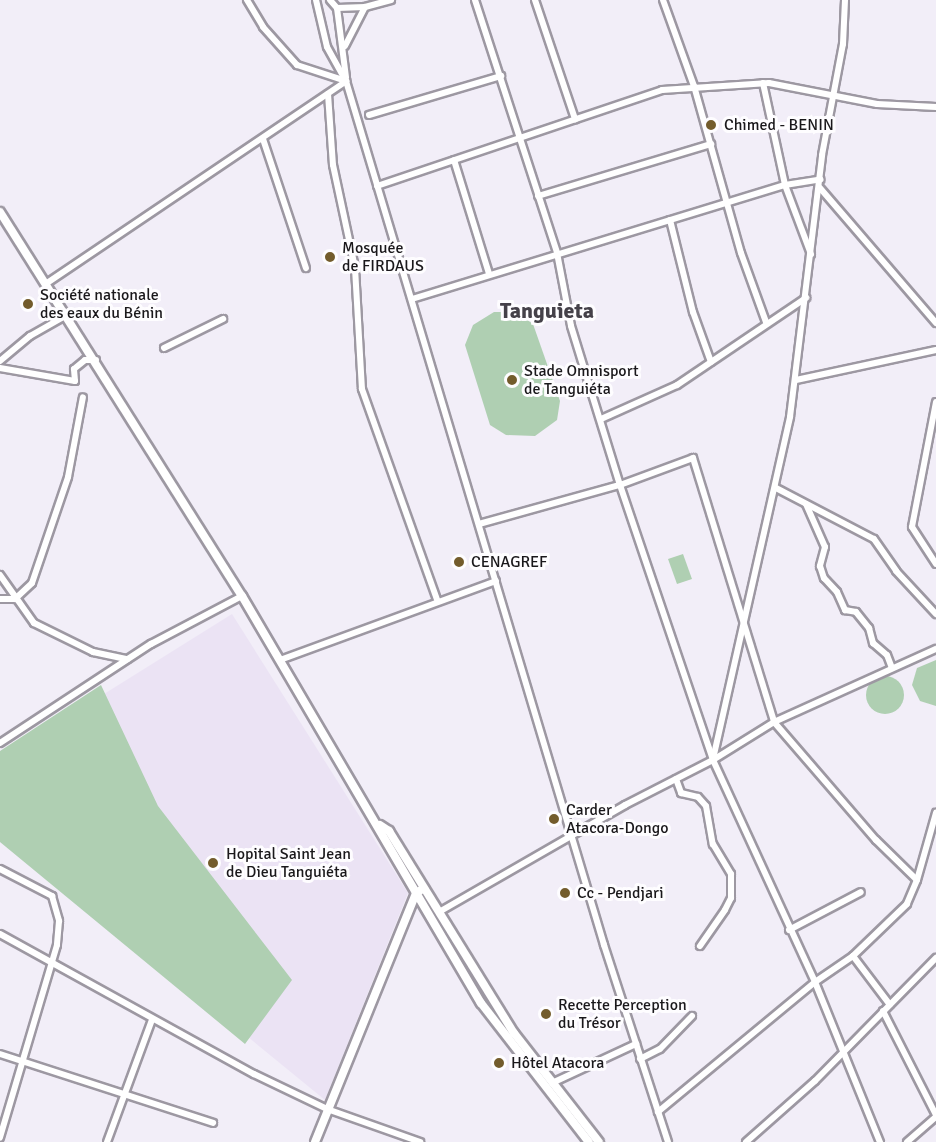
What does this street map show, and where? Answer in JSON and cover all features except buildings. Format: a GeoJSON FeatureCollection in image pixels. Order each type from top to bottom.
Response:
{"type":"FeatureCollection","features":[{"type":"Feature","properties":{"kind":"highway"},"geometry":{"type":"LineString","coordinates":[[0,212],[96,360],[380,825],[389,831],[514,1033],[599,1142]]}},
{"type":"Feature","properties":{"kind":"highway"},"geometry":{"type":"LineString","coordinates":[[380,825],[381,836],[506,1039],[589,1142]]}},
{"type":"Feature","properties":{"kind":"highway"},"geometry":{"type":"LineString","coordinates":[[506,1039],[514,1033]]}},
{"type":"Feature","properties":{"kind":"main road"},"geometry":{"type":"LineString","coordinates":[[315,1142],[416,893],[424,889]]}},
{"type":"Feature","properties":{"kind":"street"},"geometry":{"type":"LineString","coordinates":[[247,0],[263,27],[297,65],[346,81]]}},
{"type":"Feature","properties":{"kind":"street"},"geometry":{"type":"LineString","coordinates":[[316,0],[327,47],[346,81],[640,1059],[668,1142]]}},
{"type":"Feature","properties":{"kind":"street"},"geometry":{"type":"LineString","coordinates":[[330,0],[337,8],[345,46],[346,81]]}},
{"type":"Feature","properties":{"kind":"street"},"geometry":{"type":"LineString","coordinates":[[337,8],[365,7],[391,0]]}},
{"type":"Feature","properties":{"kind":"street"},"geometry":{"type":"LineString","coordinates":[[475,0],[557,253],[571,326],[620,485],[713,760],[789,930],[815,982],[880,1142]]}},
{"type":"Feature","properties":{"kind":"street"},"geometry":{"type":"LineString","coordinates":[[535,0],[575,119]]}},
{"type":"Feature","properties":{"kind":"street"},"geometry":{"type":"LineString","coordinates":[[663,0],[694,86],[728,204],[766,321]]}},
{"type":"Feature","properties":{"kind":"street"},"geometry":{"type":"LineString","coordinates":[[713,760],[776,488],[796,380],[797,342],[812,257],[820,179],[843,44],[845,0]]}},
{"type":"Feature","properties":{"kind":"street"},"geometry":{"type":"LineString","coordinates":[[345,46],[365,7]]}},
{"type":"Feature","properties":{"kind":"street"},"geometry":{"type":"LineString","coordinates":[[369,115],[501,76]]}},
{"type":"Feature","properties":{"kind":"street"},"geometry":{"type":"LineString","coordinates":[[47,283],[346,81]]}},
{"type":"Feature","properties":{"kind":"street"},"geometry":{"type":"LineString","coordinates":[[377,186],[662,90],[763,83],[877,104],[936,107]]}},
{"type":"Feature","properties":{"kind":"street"},"geometry":{"type":"LineString","coordinates":[[763,83],[784,185],[812,257]]}},
{"type":"Feature","properties":{"kind":"street"},"geometry":{"type":"LineString","coordinates":[[328,94],[333,165],[355,268],[362,389],[437,600]]}},
{"type":"Feature","properties":{"kind":"street"},"geometry":{"type":"LineString","coordinates":[[263,139],[306,268]]}},
{"type":"Feature","properties":{"kind":"street"},"geometry":{"type":"LineString","coordinates":[[538,196],[711,144]]}},
{"type":"Feature","properties":{"kind":"street"},"geometry":{"type":"LineString","coordinates":[[454,160],[489,274]]}},
{"type":"Feature","properties":{"kind":"street"},"geometry":{"type":"LineString","coordinates":[[412,299],[784,185],[820,179]]}},
{"type":"Feature","properties":{"kind":"street"},"geometry":{"type":"LineString","coordinates":[[820,188],[936,324]]}},
{"type":"Feature","properties":{"kind":"street"},"geometry":{"type":"LineString","coordinates":[[670,220],[693,312],[711,362]]}},
{"type":"Feature","properties":{"kind":"street"},"geometry":{"type":"LineString","coordinates":[[601,419],[677,385],[766,321],[806,297]]}},
{"type":"Feature","properties":{"kind":"street"},"geometry":{"type":"LineString","coordinates":[[0,362],[30,336],[67,315]]}},
{"type":"Feature","properties":{"kind":"street"},"geometry":{"type":"LineString","coordinates":[[164,348],[222,319]]}},
{"type":"Feature","properties":{"kind":"street"},"geometry":{"type":"LineString","coordinates":[[796,380],[936,350]]}},
{"type":"Feature","properties":{"kind":"street"},"geometry":{"type":"LineString","coordinates":[[0,368],[75,381],[74,369],[85,360],[96,360]]}},
{"type":"Feature","properties":{"kind":"street"},"geometry":{"type":"LineString","coordinates":[[0,599],[15,599],[32,583],[55,523],[69,477],[83,397]]}},
{"type":"Feature","properties":{"kind":"street"},"geometry":{"type":"LineString","coordinates":[[936,402],[912,527],[936,564]]}},
{"type":"Feature","properties":{"kind":"street"},"geometry":{"type":"LineString","coordinates":[[479,524],[620,485],[693,458],[743,630],[774,722],[876,840],[917,880]]}},
{"type":"Feature","properties":{"kind":"street"},"geometry":{"type":"LineString","coordinates":[[776,488],[874,539],[896,571],[936,614]]}},
{"type":"Feature","properties":{"kind":"street"},"geometry":{"type":"LineString","coordinates":[[806,503],[825,547],[820,566],[824,578],[837,592],[845,610],[855,612],[869,628],[873,643],[887,655],[892,668]]}},
{"type":"Feature","properties":{"kind":"street"},"geometry":{"type":"LineString","coordinates":[[0,575],[34,623],[66,641],[127,660]]}},
{"type":"Feature","properties":{"kind":"street"},"geometry":{"type":"LineString","coordinates":[[280,660],[437,600],[496,581]]}},
{"type":"Feature","properties":{"kind":"street"},"geometry":{"type":"LineString","coordinates":[[0,743],[127,660],[242,596]]}},
{"type":"Feature","properties":{"kind":"street"},"geometry":{"type":"LineString","coordinates":[[439,912],[713,760],[774,722],[936,649]]}},
{"type":"Feature","properties":{"kind":"street"},"geometry":{"type":"LineString","coordinates":[[676,779],[681,793],[698,797],[706,806],[713,844],[731,874],[730,898],[725,910],[700,946]]}},
{"type":"Feature","properties":{"kind":"street"},"geometry":{"type":"LineString","coordinates":[[658,1112],[815,982],[853,956],[907,904],[917,880],[936,813]]}},
{"type":"Feature","properties":{"kind":"street"},"geometry":{"type":"LineString","coordinates":[[0,869],[52,897],[59,921],[51,962],[0,1138]]}},
{"type":"Feature","properties":{"kind":"street"},"geometry":{"type":"LineString","coordinates":[[789,930],[861,892]]}},
{"type":"Feature","properties":{"kind":"street"},"geometry":{"type":"LineString","coordinates":[[0,934],[152,1020],[327,1109],[420,1142]]}},
{"type":"Feature","properties":{"kind":"street"},"geometry":{"type":"LineString","coordinates":[[853,956],[890,1005]]}},
{"type":"Feature","properties":{"kind":"street"},"geometry":{"type":"LineString","coordinates":[[747,1142],[935,962]]}},
{"type":"Feature","properties":{"kind":"street"},"geometry":{"type":"LineString","coordinates":[[884,1011],[936,1116],[907,1142]]}},
{"type":"Feature","properties":{"kind":"street"},"geometry":{"type":"LineString","coordinates":[[640,1059],[660,1049],[692,1016]]}},
{"type":"Feature","properties":{"kind":"street"},"geometry":{"type":"LineString","coordinates":[[107,1142],[152,1020]]}},
{"type":"Feature","properties":{"kind":"street"},"geometry":{"type":"LineString","coordinates":[[552,1083],[636,1044]]}},
{"type":"Feature","properties":{"kind":"street"},"geometry":{"type":"LineString","coordinates":[[0,1054],[213,1123]]}},
{"type":"Feature","properties":{"kind":"shaded area","name":"Hopital Saint Jean de Dieu Tanguiéta"},"geometry":{"type":"Polygon","coordinates":[[[232,614],[408,893],[325,1100],[0,834],[0,759],[232,614]]]}},
{"type":"Feature","properties":{"kind":"green space"},"geometry":{"type":"Polygon","coordinates":[[[494,312],[516,312],[533,324],[560,401],[557,420],[535,436],[506,435],[490,425],[465,345],[473,325],[494,312]]]}},
{"type":"Feature","properties":{"kind":"green space"},"geometry":{"type":"Polygon","coordinates":[[[683,554],[692,579],[677,584],[668,559],[683,554]]]}},
{"type":"Feature","properties":{"kind":"green space"},"geometry":{"type":"Polygon","coordinates":[[[936,660],[936,706],[920,701],[912,685],[917,668],[936,660]]]}},
{"type":"Feature","properties":{"kind":"green space"},"geometry":{"type":"Polygon","coordinates":[[[885,676],[899,681],[904,695],[899,709],[885,714],[871,709],[866,695],[871,681],[885,676]]]}},
{"type":"Feature","properties":{"kind":"green space"},"geometry":{"type":"Polygon","coordinates":[[[101,685],[158,806],[292,980],[245,1044],[0,842],[0,751],[101,685]]]}},
{"type":"Feature","properties":{"kind":"place","name":"Chimed - BENIN"},"geometry":{"type":"Point","coordinates":[711,125]}},
{"type":"Feature","properties":{"kind":"place","name":"Mosquée de FIRDAUS"},"geometry":{"type":"Point","coordinates":[330,257]}},
{"type":"Feature","properties":{"kind":"place","name":"Société nationale des eaux du Bénin"},"geometry":{"type":"Point","coordinates":[28,304]}},
{"type":"Feature","properties":{"kind":"place","name":"Stade Omnisport de Tanguiéta"},"geometry":{"type":"Point","coordinates":[512,380]}},
{"type":"Feature","properties":{"kind":"place","name":"CENAGREF"},"geometry":{"type":"Point","coordinates":[459,562]}},
{"type":"Feature","properties":{"kind":"place","name":"Carder Atacora-Dongo"},"geometry":{"type":"Point","coordinates":[554,819]}},
{"type":"Feature","properties":{"kind":"place","name":"Hopital Saint Jean de Dieu Tanguiéta"},"geometry":{"type":"Point","coordinates":[213,863]}},
{"type":"Feature","properties":{"kind":"place","name":"Cc - Pendjari"},"geometry":{"type":"Point","coordinates":[565,893]}},
{"type":"Feature","properties":{"kind":"place","name":"Recette Perception du Trésor"},"geometry":{"type":"Point","coordinates":[546,1014]}},
{"type":"Feature","properties":{"kind":"place","name":"Hôtel Atacora"},"geometry":{"type":"Point","coordinates":[499,1063]}},
{"type":"Feature","properties":{"kind":"district","name":"Tanguieta"},"geometry":{"type":"Point","coordinates":[547,311]}}]}
